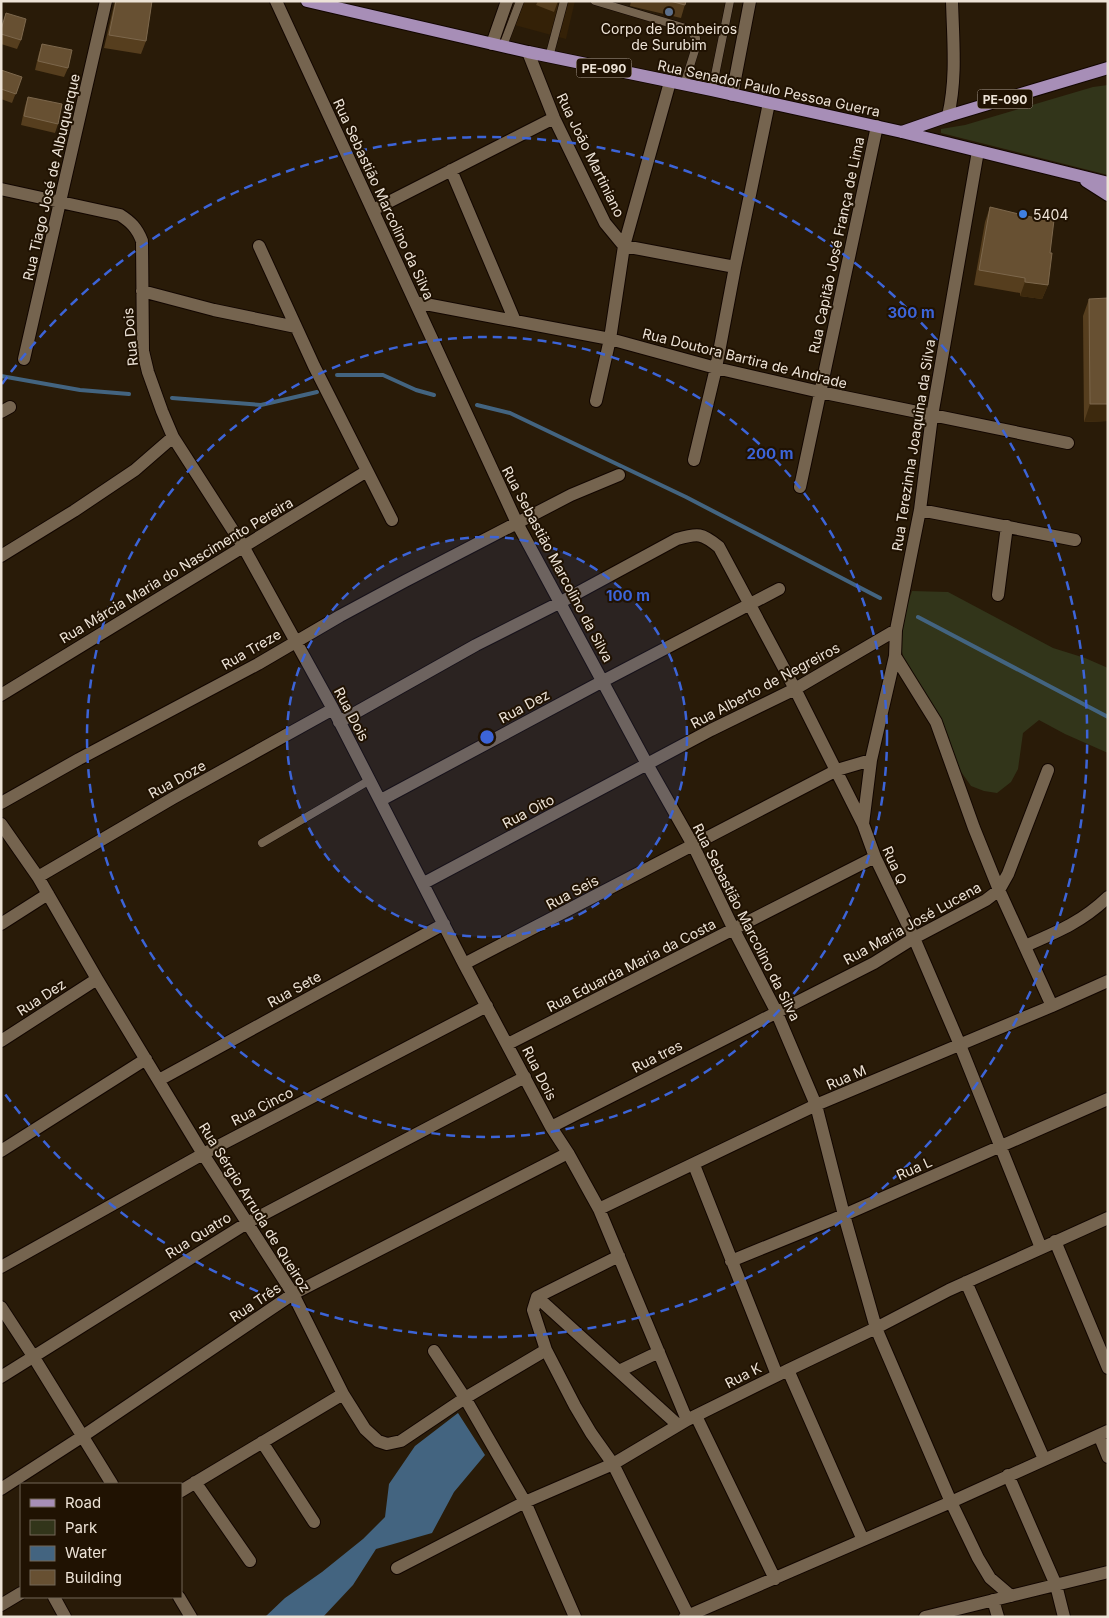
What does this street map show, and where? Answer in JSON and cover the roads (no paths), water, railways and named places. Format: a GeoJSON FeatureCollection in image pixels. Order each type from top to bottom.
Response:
{"type":"FeatureCollection","features":[{"type":"Feature","properties":{"kind":"main road","name":"Rua Senador Paulo Pessoa Guerra"},"geometry":{"type":"LineString","coordinates":[[309,1],[549,57],[712,90],[902,132]]}},
{"type":"Feature","properties":{"kind":"main road","name":"PE-090"},"geometry":{"type":"LineString","coordinates":[[902,132],[948,116],[1108,68]]}},
{"type":"Feature","properties":{"kind":"main road","name":"PE-090"},"geometry":{"type":"LineString","coordinates":[[902,132],[1108,183]]}},
{"type":"Feature","properties":{"kind":"main road","name":"PE-090"},"geometry":{"type":"LineString","coordinates":[[1077,176],[1108,195]]}},
{"type":"Feature","properties":{"kind":"street","name":"Rua Tiago José de Albuquerque"},"geometry":{"type":"LineString","coordinates":[[24,359],[106,1]]}},
{"type":"Feature","properties":{"kind":"street","name":"Rua Sebastião Marcolino da Silva"},"geometry":{"type":"LineString","coordinates":[[276,1],[517,523],[559,603],[693,845],[776,1011],[816,1105],[844,1215],[876,1328],[951,1502],[986,1572],[990,1578],[1011,1596]]}},
{"type":"Feature","properties":{"kind":"street"},"geometry":{"type":"LineString","coordinates":[[497,45],[507,1]]}},
{"type":"Feature","properties":{"kind":"street"},"geometry":{"type":"LineString","coordinates":[[732,95],[750,1]]}},
{"type":"Feature","properties":{"kind":"street"},"geometry":{"type":"LineString","coordinates":[[948,116],[954,64],[952,1]]}},
{"type":"Feature","properties":{"kind":"street","name":"Rua João Martiniano"},"geometry":{"type":"LineString","coordinates":[[528,52],[554,118],[605,223],[624,246]]}},
{"type":"Feature","properties":{"kind":"street"},"geometry":{"type":"LineString","coordinates":[[596,401],[610,340],[624,246],[670,82]]}},
{"type":"Feature","properties":{"kind":"street"},"geometry":{"type":"LineString","coordinates":[[694,460],[716,368],[769,103]]}},
{"type":"Feature","properties":{"kind":"street"},"geometry":{"type":"LineString","coordinates":[[373,210],[554,118]]}},
{"type":"Feature","properties":{"kind":"street","name":"Rua Capitão José França de Lima"},"geometry":{"type":"LineString","coordinates":[[800,487],[877,126]]}},
{"type":"Feature","properties":{"kind":"street","name":"Rua Terezinha Joaquina da Silva"},"geometry":{"type":"LineString","coordinates":[[863,824],[871,760],[895,656],[896,630],[920,510],[932,416],[978,150]]}},
{"type":"Feature","properties":{"kind":"street"},"geometry":{"type":"LineString","coordinates":[[452,170],[515,321]]}},
{"type":"Feature","properties":{"kind":"street"},"geometry":{"type":"LineString","coordinates":[[1,189],[60,203]]}},
{"type":"Feature","properties":{"kind":"street","name":"Rua Dois"},"geometry":{"type":"LineString","coordinates":[[60,203],[120,216],[130,222],[138,231],[142,241],[144,350],[148,372],[174,438],[244,546],[340,722],[464,964],[551,1127],[568,1153],[599,1209],[687,1420],[775,1579]]}},
{"type":"Feature","properties":{"kind":"street"},"geometry":{"type":"LineString","coordinates":[[259,246],[325,387],[348,429],[392,520]]}},
{"type":"Feature","properties":{"kind":"street"},"geometry":{"type":"LineString","coordinates":[[624,246],[735,267]]}},
{"type":"Feature","properties":{"kind":"street"},"geometry":{"type":"LineString","coordinates":[[142,291],[224,312],[296,327]]}},
{"type":"Feature","properties":{"kind":"street","name":"Rua Doutora Bartira de Andrade"},"geometry":{"type":"LineString","coordinates":[[415,302],[610,340],[716,368],[820,392],[1068,443]]}},
{"type":"Feature","properties":{"kind":"street"},"geometry":{"type":"LineString","coordinates":[[1,556],[74,511],[135,470],[174,438]]}},
{"type":"Feature","properties":{"kind":"street","name":"Rua Márcia Maria do Nascimento Pereira"},"geometry":{"type":"LineString","coordinates":[[1,695],[367,471]]}},
{"type":"Feature","properties":{"kind":"street","name":"Rua Treze"},"geometry":{"type":"LineString","coordinates":[[1,803],[79,759],[258,664],[340,616],[517,523],[619,475]]}},
{"type":"Feature","properties":{"kind":"street"},"geometry":{"type":"LineString","coordinates":[[920,510],[1075,540]]}},
{"type":"Feature","properties":{"kind":"street"},"geometry":{"type":"LineString","coordinates":[[998,595],[1007,526]]}},
{"type":"Feature","properties":{"kind":"street","name":"Rua Q"},"geometry":{"type":"LineString","coordinates":[[559,603],[676,539],[693,534],[707,537],[719,547],[795,689],[863,824],[875,857],[914,938],[960,1045],[1041,1248]]}},
{"type":"Feature","properties":{"kind":"street","name":"Rua Dez"},"geometry":{"type":"LineString","coordinates":[[381,800],[779,589]]}},
{"type":"Feature","properties":{"kind":"street"},"geometry":{"type":"LineString","coordinates":[[340,722],[476,645],[559,603]]}},
{"type":"Feature","properties":{"kind":"street","name":"Rua Alberto de Negreiros"},"geometry":{"type":"LineString","coordinates":[[647,764],[795,689],[896,630]]}},
{"type":"Feature","properties":{"kind":"street"},"geometry":{"type":"LineString","coordinates":[[895,656],[936,722],[974,828],[999,890],[1052,1006]]}},
{"type":"Feature","properties":{"kind":"street","name":"Rua Doze"},"geometry":{"type":"LineString","coordinates":[[38,877],[173,798],[333,709]]}},
{"type":"Feature","properties":{"kind":"street","name":"Rua Seis"},"geometry":{"type":"LineString","coordinates":[[464,964],[836,770],[871,760]]}},
{"type":"Feature","properties":{"kind":"street","name":"Rua Oito"},"geometry":{"type":"LineString","coordinates":[[424,884],[647,764]]}},
{"type":"Feature","properties":{"kind":"street","name":"Rua Maria José Lucena"},"geometry":{"type":"LineString","coordinates":[[776,1011],[874,963],[914,938],[986,900],[999,890],[1017,853],[1048,770]]}},
{"type":"Feature","properties":{"kind":"street","name":"Rua Sérgio Arruda de Queiroz"},"geometry":{"type":"LineString","coordinates":[[1,824],[38,877],[96,979],[203,1154],[293,1294],[343,1394],[365,1429],[378,1441],[387,1444],[401,1441],[465,1398],[546,1350]]}},
{"type":"Feature","properties":{"kind":"street","name":"Rua Eduarda Maria da Costa"},"geometry":{"type":"LineString","coordinates":[[508,1044],[875,857]]}},
{"type":"Feature","properties":{"kind":"street"},"geometry":{"type":"LineString","coordinates":[[1,924],[48,894]]}},
{"type":"Feature","properties":{"kind":"street"},"geometry":{"type":"LineString","coordinates":[[1025,946],[1072,925],[1094,910],[1108,897]]}},
{"type":"Feature","properties":{"kind":"street","name":"Rua Sete"},"geometry":{"type":"LineString","coordinates":[[159,1080],[444,924]]}},
{"type":"Feature","properties":{"kind":"street","name":"Rua Dez"},"geometry":{"type":"LineString","coordinates":[[1,1041],[96,979]]}},
{"type":"Feature","properties":{"kind":"street","name":"Rua M"},"geometry":{"type":"LineString","coordinates":[[599,1209],[816,1105],[1108,981]]}},
{"type":"Feature","properties":{"kind":"street","name":"Rua Cinco"},"geometry":{"type":"LineString","coordinates":[[1,1267],[203,1154],[487,1006]]}},
{"type":"Feature","properties":{"kind":"street","name":"Rua tres"},"geometry":{"type":"LineString","coordinates":[[551,1127],[776,1011]]}},
{"type":"Feature","properties":{"kind":"street"},"geometry":{"type":"LineString","coordinates":[[1,1151],[146,1060]]}},
{"type":"Feature","properties":{"kind":"street","name":"Rua Quatro"},"geometry":{"type":"LineString","coordinates":[[1,1377],[247,1223],[525,1077]]}},
{"type":"Feature","properties":{"kind":"street","name":"Rua L"},"geometry":{"type":"LineString","coordinates":[[731,1261],[844,1215],[1108,1099]]}},
{"type":"Feature","properties":{"kind":"street","name":"Rua Três"},"geometry":{"type":"LineString","coordinates":[[1,1489],[293,1294],[568,1153]]}},
{"type":"Feature","properties":{"kind":"street"},"geometry":{"type":"LineString","coordinates":[[694,1165],[731,1261],[863,1540]]}},
{"type":"Feature","properties":{"kind":"street","name":"Rua K"},"geometry":{"type":"LineString","coordinates":[[397,1568],[525,1502],[612,1464],[687,1420],[783,1372],[876,1328],[966,1282],[1108,1218]]}},
{"type":"Feature","properties":{"kind":"street"},"geometry":{"type":"LineString","coordinates":[[1055,1241],[1108,1368]]}},
{"type":"Feature","properties":{"kind":"street"},"geometry":{"type":"LineString","coordinates":[[619,1256],[537,1297],[533,1310],[546,1350],[574,1406],[612,1464],[687,1616],[951,1502],[1103,1433],[1108,1457]]}},
{"type":"Feature","properties":{"kind":"street"},"geometry":{"type":"LineString","coordinates":[[966,1282],[1044,1459]]}},
{"type":"Feature","properties":{"kind":"street"},"geometry":{"type":"LineString","coordinates":[[537,1297],[619,1371],[687,1420]]}},
{"type":"Feature","properties":{"kind":"street"},"geometry":{"type":"LineString","coordinates":[[1,1307],[111,1483]]}},
{"type":"Feature","properties":{"kind":"street"},"geometry":{"type":"LineString","coordinates":[[434,1351],[465,1398],[525,1502],[574,1616]]}},
{"type":"Feature","properties":{"kind":"street"},"geometry":{"type":"LineString","coordinates":[[619,1371],[659,1352]]}},
{"type":"Feature","properties":{"kind":"street"},"geometry":{"type":"LineString","coordinates":[[182,1490],[343,1394]]}},
{"type":"Feature","properties":{"kind":"street"},"geometry":{"type":"LineString","coordinates":[[262,1442],[314,1522]]}},
{"type":"Feature","properties":{"kind":"street"},"geometry":{"type":"LineString","coordinates":[[1008,1475],[1056,1585],[1064,1617]]}},
{"type":"Feature","properties":{"kind":"street"},"geometry":{"type":"LineString","coordinates":[[195,1482],[250,1561]]}},
{"type":"Feature","properties":{"kind":"street"},"geometry":{"type":"LineString","coordinates":[[925,1617],[1108,1572]]}},
{"type":"Feature","properties":{"kind":"street"},"geometry":{"type":"LineString","coordinates":[[1,1605],[20,1594]]}},
{"type":"Feature","properties":{"kind":"street"},"geometry":{"type":"LineString","coordinates":[[55,1598],[65,1617]]}},
{"type":"Feature","properties":{"kind":"street"},"geometry":{"type":"LineString","coordinates":[[180,1598],[191,1617]]}},
{"type":"Feature","properties":{"kind":"street"},"geometry":{"type":"LineString","coordinates":[[993,1600],[998,1617]]}},
{"type":"Feature","properties":{"kind":"lane"},"geometry":{"type":"LineString","coordinates":[[497,45],[520,1]]}},
{"type":"Feature","properties":{"kind":"lane"},"geometry":{"type":"LineString","coordinates":[[549,57],[564,1]]}},
{"type":"Feature","properties":{"kind":"lane"},"geometry":{"type":"LineString","coordinates":[[595,1],[690,30],[696,38],[696,47],[684,85]]}},
{"type":"Feature","properties":{"kind":"lane"},"geometry":{"type":"LineString","coordinates":[[712,90],[730,1]]}},
{"type":"Feature","properties":{"kind":"lane"},"geometry":{"type":"LineString","coordinates":[[262,843],[370,780]]}},
{"type":"Feature","properties":{"kind":"water"},"geometry":{"type":"Polygon","coordinates":[[[458,1413],[485,1455],[454,1492],[432,1533],[376,1549],[353,1585],[323,1617],[265,1617],[285,1598],[322,1572],[363,1539],[385,1517],[389,1484],[415,1446],[458,1413]]]}},
{"type":"Feature","properties":{"kind":"waterway"},"geometry":{"type":"LineString","coordinates":[[337,375],[383,375],[416,390],[434,395]]}},
{"type":"Feature","properties":{"kind":"waterway"},"geometry":{"type":"LineString","coordinates":[[1,376],[80,390],[129,394]]}},
{"type":"Feature","properties":{"kind":"waterway"},"geometry":{"type":"LineString","coordinates":[[172,398],[261,405],[317,392]]}},
{"type":"Feature","properties":{"kind":"waterway"},"geometry":{"type":"LineString","coordinates":[[477,405],[510,413],[686,497],[880,598]]}},
{"type":"Feature","properties":{"kind":"waterway"},"geometry":{"type":"LineString","coordinates":[[918,617],[1108,717]]}},
{"type":"Feature","properties":{"kind":"place","name":"Corpo de Bombeiros de Surubim"},"geometry":{"type":"Point","coordinates":[669,12]}},
{"type":"Feature","properties":{"kind":"place","name":"5404"},"geometry":{"type":"Point","coordinates":[1023,214]}}]}
